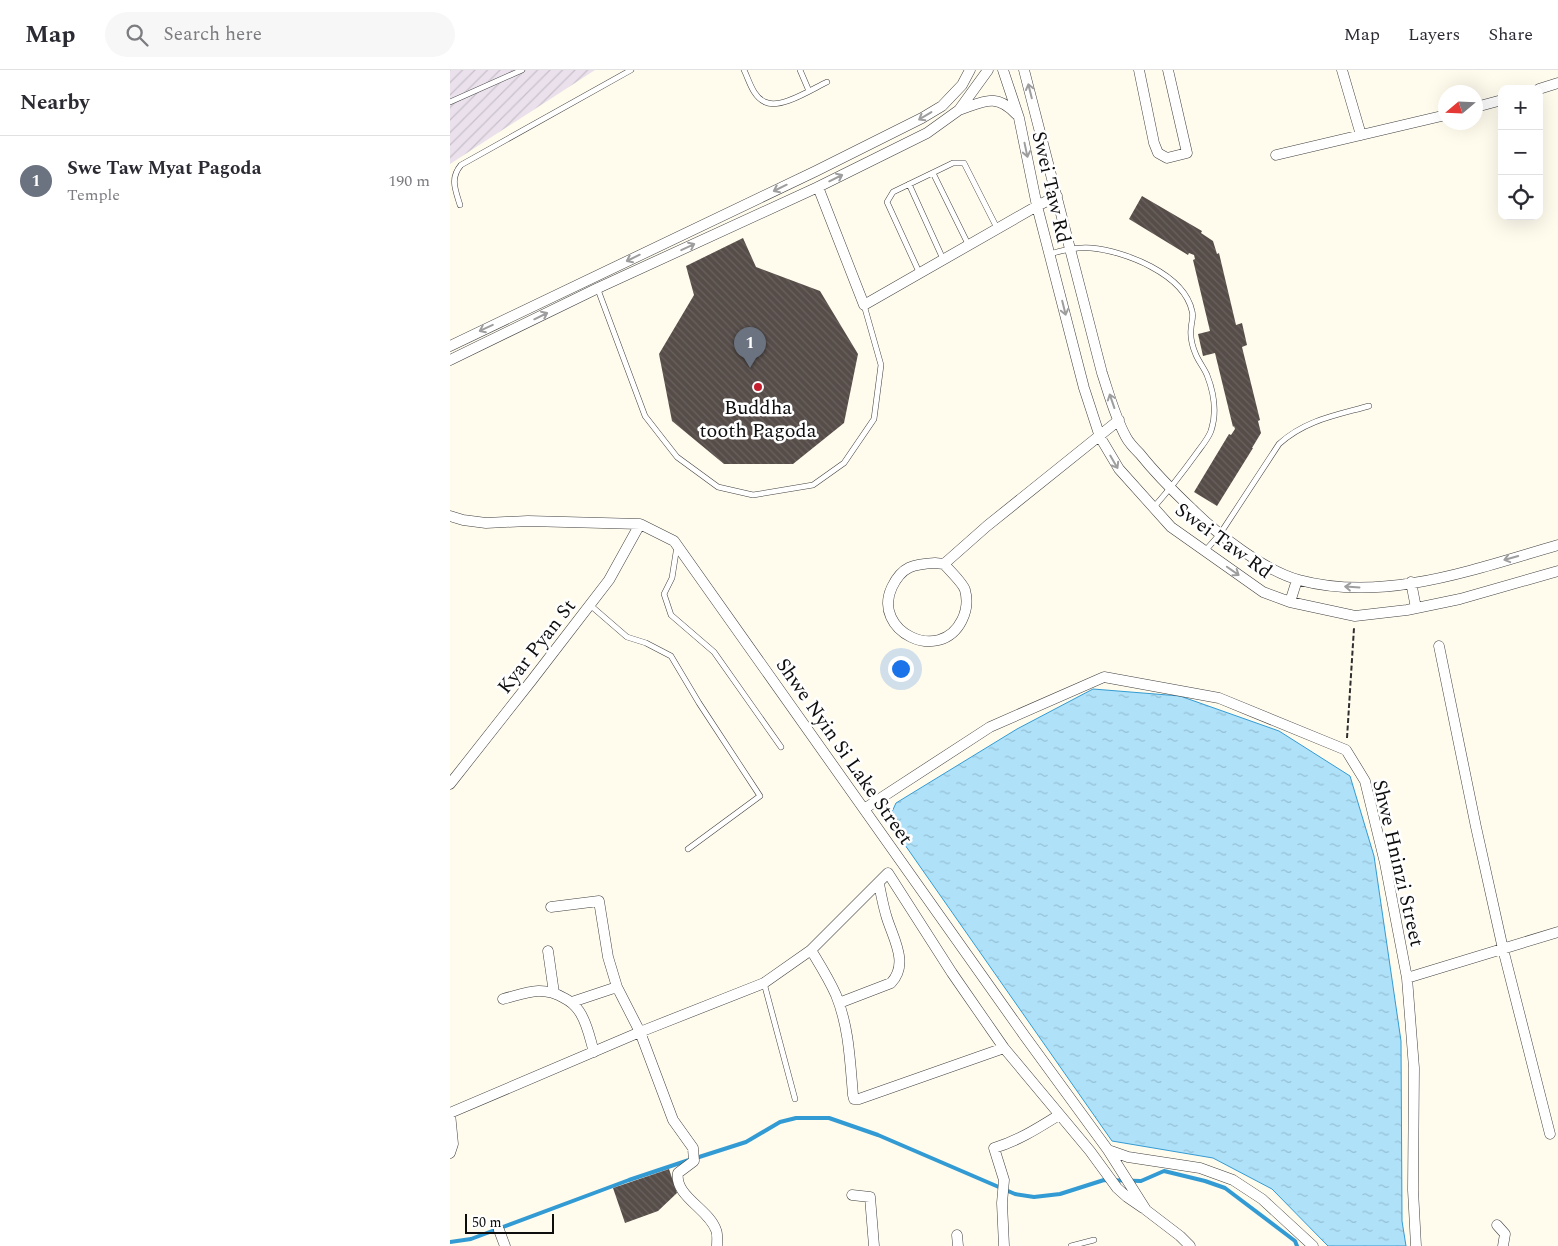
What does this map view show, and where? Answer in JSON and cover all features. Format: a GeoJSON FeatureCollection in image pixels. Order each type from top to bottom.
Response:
{"type":"FeatureCollection","features":[{"type":"Feature","properties":{"kind":"street"},"geometry":{"type":"LineString","coordinates":[[450,346],[922,118],[942,106],[962,85],[970,70]]}},
{"type":"Feature","properties":{"kind":"street"},"geometry":{"type":"LineString","coordinates":[[959,110],[988,70]]}},
{"type":"Feature","properties":{"kind":"street","name":"Swei Taw Rd"},"geometry":{"type":"LineString","coordinates":[[1002,70],[1019,118],[1037,206],[1084,388],[1100,437],[1119,469],[1171,527],[1263,592],[1290,602],[1355,616],[1460,600],[1558,571]]}},
{"type":"Feature","properties":{"kind":"street","name":"Swei Taw Rd"},"geometry":{"type":"LineString","coordinates":[[1024,70],[1102,373],[1126,438],[1170,488],[1204,521],[1237,547],[1274,570],[1298,580],[1357,588],[1389,586],[1455,575],[1558,545]]}},
{"type":"Feature","properties":{"kind":"street"},"geometry":{"type":"LineString","coordinates":[[1139,70],[1154,143],[1158,153],[1166,158],[1187,153],[1168,70]]}},
{"type":"Feature","properties":{"kind":"street"},"geometry":{"type":"LineString","coordinates":[[1342,70],[1361,135]]}},
{"type":"Feature","properties":{"kind":"street"},"geometry":{"type":"LineString","coordinates":[[1543,88],[1558,83]]}},
{"type":"Feature","properties":{"kind":"street"},"geometry":{"type":"LineString","coordinates":[[450,360],[598,288],[818,187],[926,133],[959,110],[991,99],[1007,105],[1019,118]]}},
{"type":"Feature","properties":{"kind":"street"},"geometry":{"type":"LineString","coordinates":[[1483,105],[1498,101]]}},
{"type":"Feature","properties":{"kind":"street"},"geometry":{"type":"LineString","coordinates":[[1276,155],[1438,117]]}},
{"type":"Feature","properties":{"kind":"street"},"geometry":{"type":"LineString","coordinates":[[818,187],[864,305],[968,244],[1057,196]]}},
{"type":"Feature","properties":{"kind":"street"},"geometry":{"type":"LineString","coordinates":[[944,564],[965,589],[967,610],[958,628],[941,640],[920,642],[901,633],[890,616],[888,595],[897,576],[914,564],[944,564],[987,526],[1119,420]]}},
{"type":"Feature","properties":{"kind":"street","name":"Shwe Nyin Si Lake Street"},"geometry":{"type":"LineString","coordinates":[[450,516],[486,523],[537,521],[640,524],[674,541],[1024,1035],[1120,1167],[1146,1210]]}},
{"type":"Feature","properties":{"kind":"street","name":"Kyar Pyan St"},"geometry":{"type":"LineString","coordinates":[[450,784],[609,580],[640,524]]}},
{"type":"Feature","properties":{"kind":"street"},"geometry":{"type":"LineString","coordinates":[[1290,602],[1298,580]]}},
{"type":"Feature","properties":{"kind":"street"},"geometry":{"type":"LineString","coordinates":[[1411,582],[1416,608]]}},
{"type":"Feature","properties":{"kind":"street"},"geometry":{"type":"LineString","coordinates":[[1439,646],[1503,949],[1550,1134]]}},
{"type":"Feature","properties":{"kind":"street"},"geometry":{"type":"LineString","coordinates":[[864,809],[990,728],[1104,677],[1219,698],[1346,750]]}},
{"type":"Feature","properties":{"kind":"street","name":"Shwe Hninzi Street"},"geometry":{"type":"LineString","coordinates":[[1346,750],[1364,781],[1385,863],[1406,978],[1414,1068],[1413,1190],[1416,1246]]}},
{"type":"Feature","properties":{"kind":"street"},"geometry":{"type":"LineString","coordinates":[[450,1153],[453,1144],[450,1113],[640,1032],[764,983],[811,950],[888,873],[952,973],[1004,1048],[1107,1173],[1117,1188],[1180,1236],[1190,1246]]}},
{"type":"Feature","properties":{"kind":"street"},"geometry":{"type":"LineString","coordinates":[[839,1003],[891,982],[897,977],[900,966],[899,951],[886,915],[879,884]]}},
{"type":"Feature","properties":{"kind":"street"},"geometry":{"type":"LineString","coordinates":[[552,907],[599,901],[608,957],[617,987],[640,1032],[673,1120],[693,1148],[694,1157],[678,1173],[676,1180],[682,1191],[698,1205],[717,1231],[717,1246]]}},
{"type":"Feature","properties":{"kind":"street"},"geometry":{"type":"LineString","coordinates":[[1406,978],[1558,932]]}},
{"type":"Feature","properties":{"kind":"street"},"geometry":{"type":"LineString","coordinates":[[811,950],[839,1003],[849,1044],[854,1099],[858,1100],[1004,1048]]}},
{"type":"Feature","properties":{"kind":"street"},"geometry":{"type":"LineString","coordinates":[[548,951],[554,993]]}},
{"type":"Feature","properties":{"kind":"street"},"geometry":{"type":"LineString","coordinates":[[572,1002],[617,987]]}},
{"type":"Feature","properties":{"kind":"street"},"geometry":{"type":"LineString","coordinates":[[503,999],[530,992],[546,991],[572,1002],[579,1011],[594,1052]]}},
{"type":"Feature","properties":{"kind":"street"},"geometry":{"type":"LineString","coordinates":[[1004,1246],[1002,1203],[1004,1180],[994,1148],[1021,1138],[1059,1115]]}},
{"type":"Feature","properties":{"kind":"street"},"geometry":{"type":"LineString","coordinates":[[1108,1150],[1135,1159],[1200,1168],[1232,1180],[1268,1204],[1313,1246]]}},
{"type":"Feature","properties":{"kind":"street"},"geometry":{"type":"LineString","coordinates":[[852,1195],[870,1197],[874,1246]]}},
{"type":"Feature","properties":{"kind":"street"},"geometry":{"type":"LineString","coordinates":[[1497,1225],[1505,1234],[1503,1246]]}},
{"type":"Feature","properties":{"kind":"street"},"geometry":{"type":"LineString","coordinates":[[499,1230],[505,1246]]}},
{"type":"Feature","properties":{"kind":"street"},"geometry":{"type":"LineString","coordinates":[[957,1235],[958,1246]]}},
{"type":"Feature","properties":{"kind":"lane"},"geometry":{"type":"LineString","coordinates":[[450,102],[522,70]]}},
{"type":"Feature","properties":{"kind":"lane"},"geometry":{"type":"LineString","coordinates":[[460,205],[453,182],[454,172],[461,165],[631,70]]}},
{"type":"Feature","properties":{"kind":"lane"},"geometry":{"type":"LineString","coordinates":[[744,70],[755,93],[764,102],[785,102],[827,82]]}},
{"type":"Feature","properties":{"kind":"lane"},"geometry":{"type":"LineString","coordinates":[[800,70],[809,91]]}},
{"type":"Feature","properties":{"kind":"lane"},"geometry":{"type":"LineString","coordinates":[[919,272],[887,202],[893,192],[954,163],[964,163],[997,228]]}},
{"type":"Feature","properties":{"kind":"lane"},"geometry":{"type":"LineString","coordinates":[[933,172],[968,244]]}},
{"type":"Feature","properties":{"kind":"lane"},"geometry":{"type":"LineString","coordinates":[[908,184],[943,259]]}},
{"type":"Feature","properties":{"kind":"lane"},"geometry":{"type":"LineString","coordinates":[[1050,254],[1071,248],[1090,248],[1116,252],[1167,276],[1179,286],[1193,311],[1191,331],[1193,344],[1211,387],[1214,403],[1211,433],[1170,488],[1153,507]]}},
{"type":"Feature","properties":{"kind":"lane"},"geometry":{"type":"LineString","coordinates":[[593,278],[646,416],[677,457],[718,487],[753,495],[813,485],[844,463],[874,419],[880,365],[864,305]]}},
{"type":"Feature","properties":{"kind":"lane"},"geometry":{"type":"LineString","coordinates":[[1205,550],[1220,534],[1279,444],[1291,433],[1308,424],[1369,406]]}},
{"type":"Feature","properties":{"kind":"lane"},"geometry":{"type":"LineString","coordinates":[[677,545],[672,578],[664,594],[671,615],[714,652],[781,747]]}},
{"type":"Feature","properties":{"kind":"lane"},"geometry":{"type":"LineString","coordinates":[[590,605],[627,637],[646,643],[671,656],[699,703],[760,796],[688,849]]}},
{"type":"Feature","properties":{"kind":"lane"},"geometry":{"type":"LineString","coordinates":[[764,983],[795,1099]]}},
{"type":"Feature","properties":{"kind":"lane"},"geometry":{"type":"LineString","coordinates":[[1071,1246],[1094,1240]]}},
{"type":"Feature","properties":{"kind":"path"},"geometry":{"type":"LineString","coordinates":[[1346,750],[1355,616]]}},
{"type":"Feature","properties":{"kind":"shaded area"},"geometry":{"type":"Polygon","coordinates":[[[450,70],[595,70],[450,164],[450,70]]]}},
{"type":"Feature","properties":{"kind":"water"},"geometry":{"type":"Polygon","coordinates":[[[1093,689],[1180,696],[1279,731],[1350,776],[1374,856],[1401,1041],[1402,1221],[1406,1246],[1328,1246],[1272,1189],[1213,1158],[1112,1141],[891,825],[891,814],[896,803],[1017,729],[1093,689]]]}},
{"type":"Feature","properties":{"kind":"building"},"geometry":{"type":"Polygon","coordinates":[[[1142,196],[1202,231],[1201,233],[1213,241],[1217,254],[1219,253],[1236,325],[1242,323],[1247,345],[1242,347],[1260,420],[1258,421],[1261,433],[1217,506],[1194,492],[1229,434],[1231,435],[1235,429],[1215,353],[1203,356],[1198,334],[1210,331],[1193,260],[1195,259],[1194,255],[1189,253],[1188,255],[1129,219],[1142,196]]]}},
{"type":"Feature","properties":{"kind":"building","name":"Buddha tooth Pagoda"},"geometry":{"type":"Polygon","coordinates":[[[743,238],[756,267],[820,291],[858,354],[844,423],[793,464],[724,464],[672,421],[659,354],[694,295],[686,266],[743,238]]]}},
{"type":"Feature","properties":{"kind":"building"},"geometry":{"type":"Polygon","coordinates":[[[669,1169],[677,1193],[658,1211],[625,1223],[613,1188],[669,1169]]]}},
{"type":"Feature","properties":{"kind":"waterway"},"geometry":{"type":"LineString","coordinates":[[696,1158],[746,1142],[780,1122],[796,1118],[829,1118],[878,1135],[1015,1194],[1034,1197],[1060,1194],[1104,1180],[1141,1181],[1164,1171],[1205,1181],[1225,1188],[1295,1241],[1297,1246]]}},
{"type":"Feature","properties":{"kind":"waterway"},"geometry":{"type":"LineString","coordinates":[[450,1242],[471,1239],[629,1180],[689,1160]]}},
{"type":"Feature","properties":{"kind":"place","name":"Swe Taw Myat Pagoda"},"geometry":{"type":"Point","coordinates":[750,368]}},
{"type":"Feature","properties":{"kind":"place","name":"Buddha tooth Pagoda"},"geometry":{"type":"Point","coordinates":[758,387]}}]}
